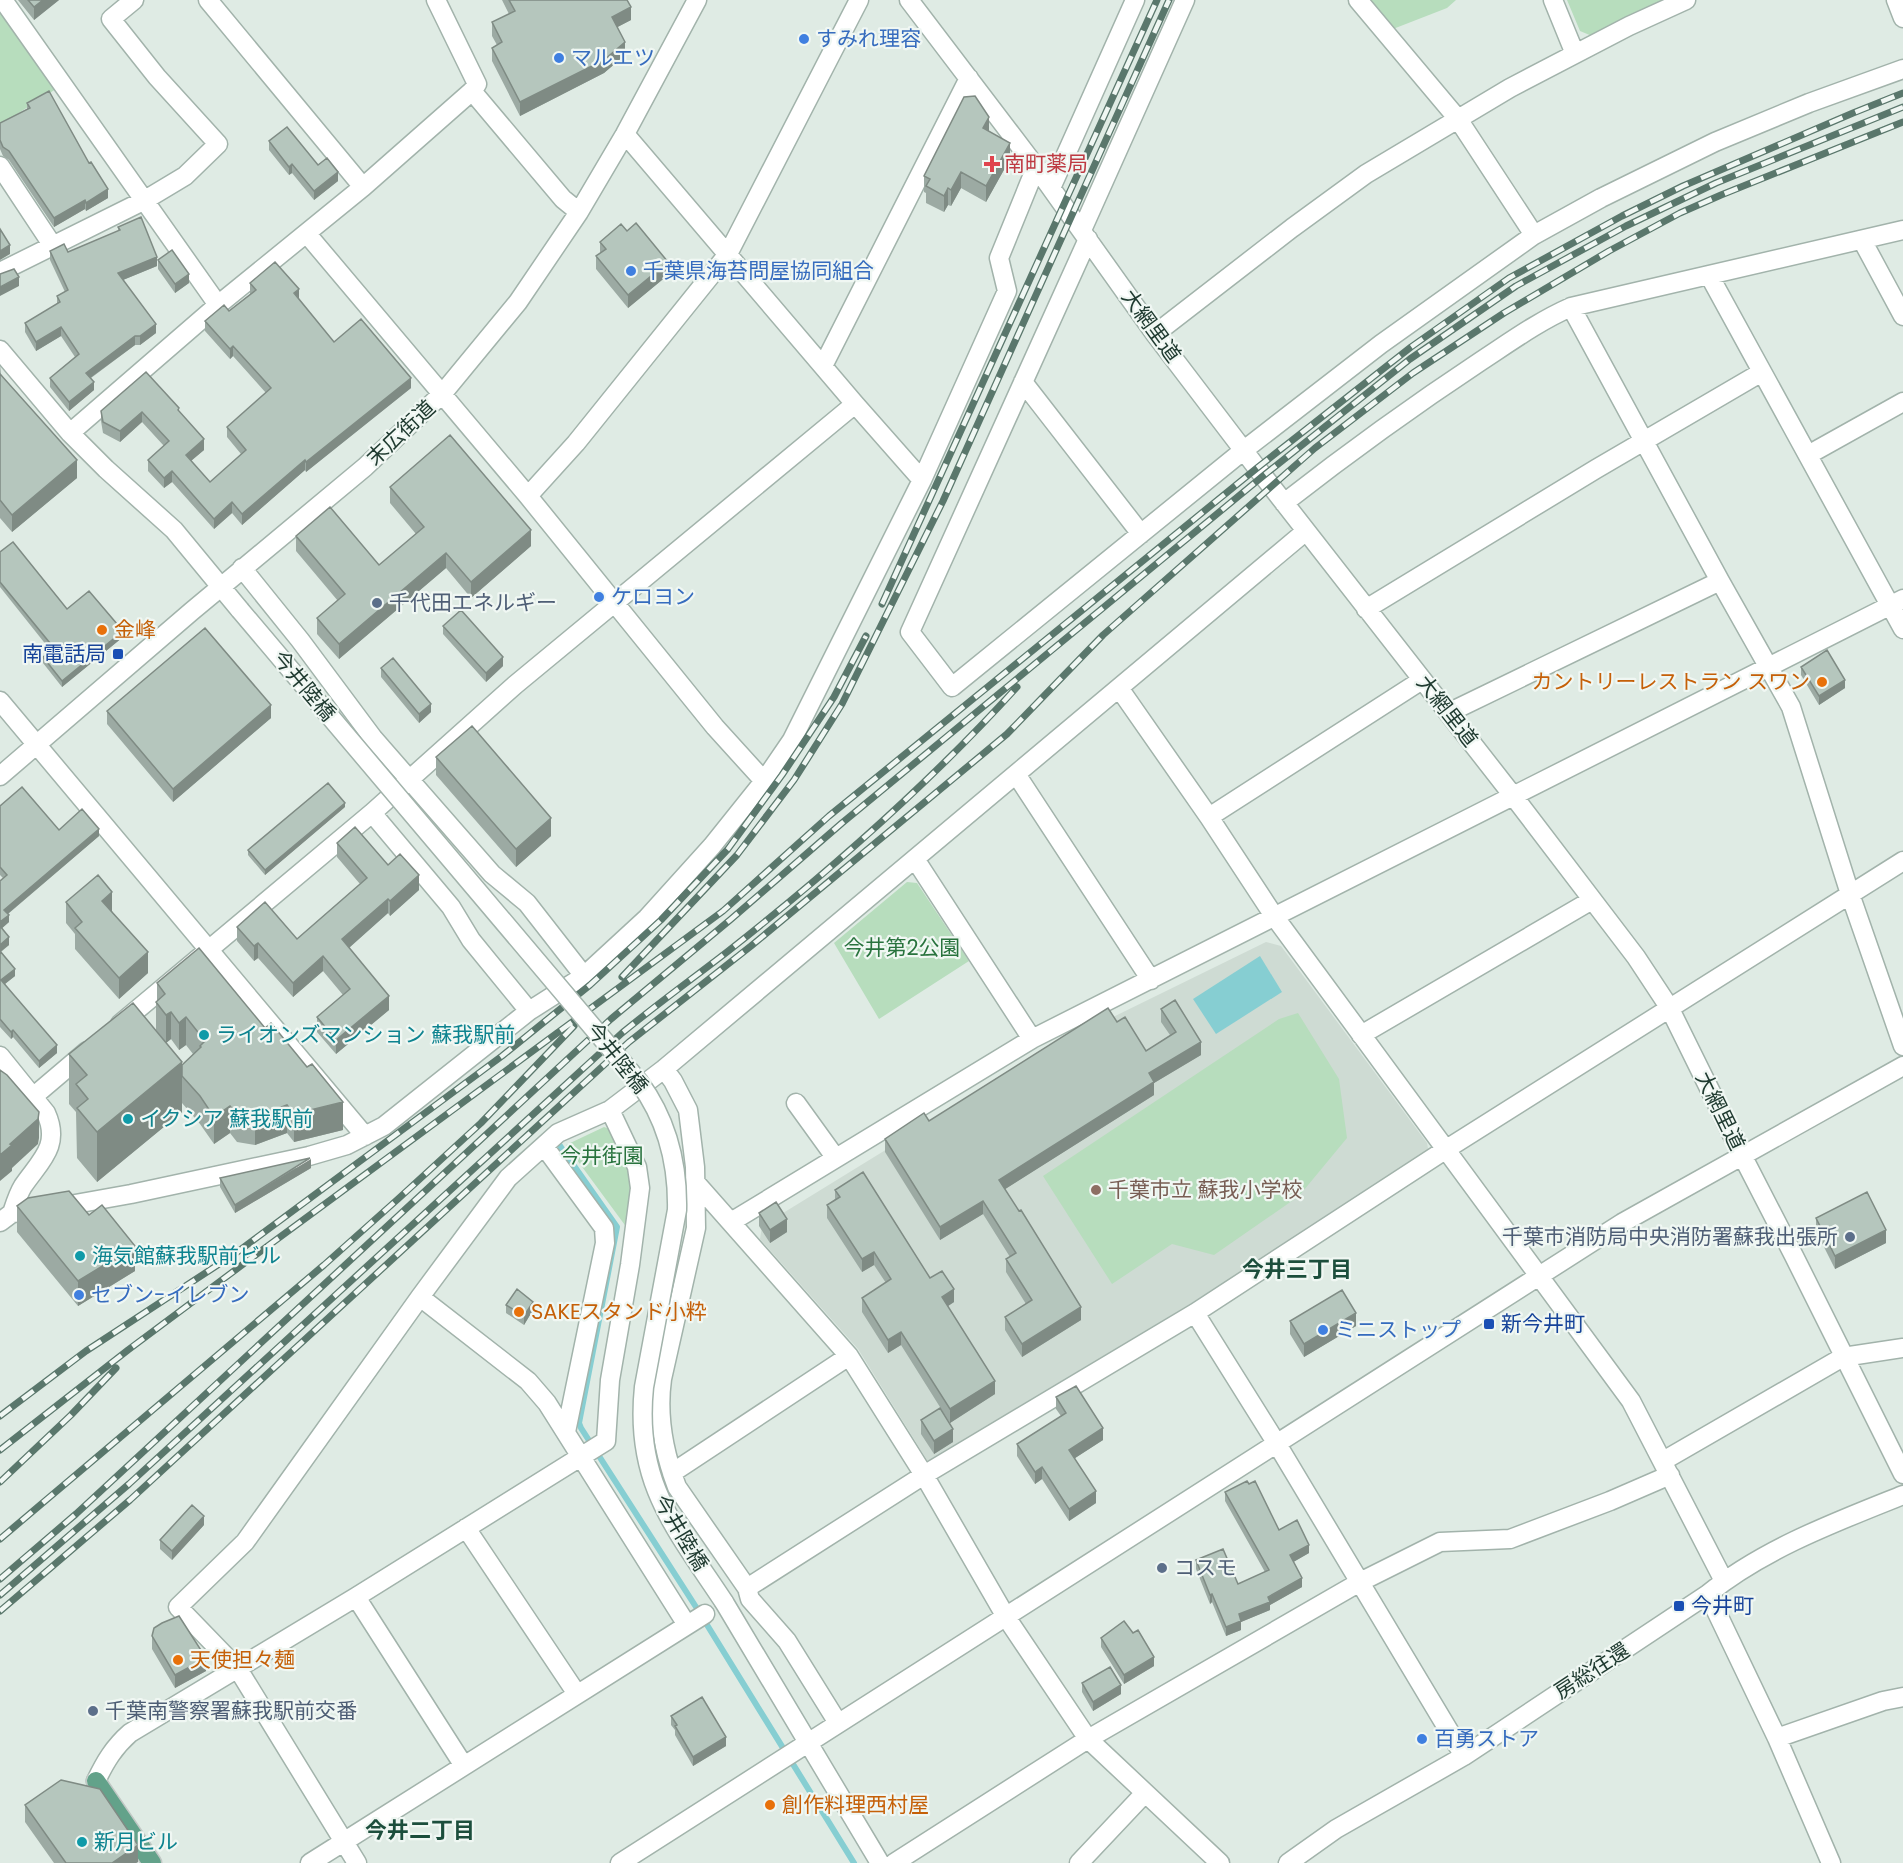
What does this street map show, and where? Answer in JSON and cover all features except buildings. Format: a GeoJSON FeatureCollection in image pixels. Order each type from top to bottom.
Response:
{"type":"FeatureCollection","features":[{"type":"Feature","properties":{"kind":"main road"},"geometry":{"type":"LineString","coordinates":[[96,1781],[152,1863]]}},
{"type":"Feature","properties":{"kind":"street"},"geometry":{"type":"LineString","coordinates":[[3,0],[218,305]]}},
{"type":"Feature","properties":{"kind":"street"},"geometry":{"type":"LineString","coordinates":[[0,272],[145,200],[185,176],[218,144],[157,77],[111,19],[134,0]]}},
{"type":"Feature","properties":{"kind":"street"},"geometry":{"type":"LineString","coordinates":[[208,0],[363,187]]}},
{"type":"Feature","properties":{"kind":"street"},"geometry":{"type":"LineString","coordinates":[[69,433],[218,305],[308,234],[472,91],[477,84],[436,0]]}},
{"type":"Feature","properties":{"kind":"street","name":"末広街道"},"geometry":{"type":"LineString","coordinates":[[0,776],[242,568],[365,467],[443,393],[518,302],[579,212],[625,134],[697,0]]}},
{"type":"Feature","properties":{"kind":"street"},"geometry":{"type":"LineString","coordinates":[[528,496],[576,443],[728,254],[859,0]]}},
{"type":"Feature","properties":{"kind":"street","name":"大網里道"},"geometry":{"type":"LineString","coordinates":[[909,0],[1036,167],[1155,334],[1366,609],[1514,796],[1636,957],[1670,1007],[1743,1158],[1903,1473]]}},
{"type":"Feature","properties":{"kind":"street"},"geometry":{"type":"LineString","coordinates":[[1051,188],[1135,0]]}},
{"type":"Feature","properties":{"kind":"street"},"geometry":{"type":"LineString","coordinates":[[1185,0],[1023,382],[910,632],[952,687],[1244,450],[1381,344],[1534,235],[1601,198],[1715,142],[1809,103],[1903,69]]}},
{"type":"Feature","properties":{"kind":"street"},"geometry":{"type":"LineString","coordinates":[[1358,0],[1458,119],[1534,235]]}},
{"type":"Feature","properties":{"kind":"street"},"geometry":{"type":"LineString","coordinates":[[1553,0],[1575,54]]}},
{"type":"Feature","properties":{"kind":"street"},"geometry":{"type":"LineString","coordinates":[[1155,334],[1366,174],[1510,88],[1629,26],[1686,0]]}},
{"type":"Feature","properties":{"kind":"street"},"geometry":{"type":"LineString","coordinates":[[1896,0],[1903,18]]}},
{"type":"Feature","properties":{"kind":"street"},"geometry":{"type":"LineString","coordinates":[[823,366],[969,78]]}},
{"type":"Feature","properties":{"kind":"street"},"geometry":{"type":"LineString","coordinates":[[472,91],[563,199],[579,212]]}},
{"type":"Feature","properties":{"kind":"street"},"geometry":{"type":"LineString","coordinates":[[625,134],[922,480]]}},
{"type":"Feature","properties":{"kind":"street"},"geometry":{"type":"LineString","coordinates":[[0,166],[53,246]]}},
{"type":"Feature","properties":{"kind":"street"},"geometry":{"type":"LineString","coordinates":[[6,1217],[131,1194],[309,1156],[347,1145],[384,1126],[529,1011],[584,976],[646,918],[712,846],[764,781],[792,740],[922,480],[1007,291],[999,258],[1036,167]]}},
{"type":"Feature","properties":{"kind":"street"},"geometry":{"type":"LineString","coordinates":[[1284,503],[1338,461],[1442,387],[1549,317],[1571,307],[1903,230]]}},
{"type":"Feature","properties":{"kind":"street"},"geometry":{"type":"LineString","coordinates":[[308,234],[443,393],[716,727],[764,781]]}},
{"type":"Feature","properties":{"kind":"street"},"geometry":{"type":"LineString","coordinates":[[1862,240],[1903,316]]}},
{"type":"Feature","properties":{"kind":"street"},"geometry":{"type":"LineString","coordinates":[[1709,275],[1808,455],[1897,603],[1903,629]]}},
{"type":"Feature","properties":{"kind":"street"},"geometry":{"type":"LineString","coordinates":[[1571,307],[1797,719],[1850,894],[1903,1046]]}},
{"type":"Feature","properties":{"kind":"street","name":"今井陸橋"},"geometry":{"type":"LineString","coordinates":[[0,350],[69,433],[174,530],[639,1082],[660,1116],[672,1153],[678,1189],[677,1210],[644,1387],[642,1418],[644,1450],[652,1480],[664,1510],[724,1602],[880,1863]]}},
{"type":"Feature","properties":{"kind":"street"},"geometry":{"type":"LineString","coordinates":[[1366,609],[1762,372]]}},
{"type":"Feature","properties":{"kind":"street"},"geometry":{"type":"LineString","coordinates":[[1023,382],[1141,534]]}},
{"type":"Feature","properties":{"kind":"street"},"geometry":{"type":"LineString","coordinates":[[1808,455],[1903,402]]}},
{"type":"Feature","properties":{"kind":"street"},"geometry":{"type":"LineString","coordinates":[[34,1096],[372,813],[515,685],[616,604],[855,404]]}},
{"type":"Feature","properties":{"kind":"street"},"geometry":{"type":"LineString","coordinates":[[357,1863],[238,1669],[178,1607],[245,1542],[508,1178],[558,1133],[610,1110],[664,1069],[1306,531]]}},
{"type":"Feature","properties":{"kind":"street"},"geometry":{"type":"LineString","coordinates":[[242,568],[408,780],[584,976]]}},
{"type":"Feature","properties":{"kind":"street"},"geometry":{"type":"LineString","coordinates":[[1448,713],[1720,581]]}},
{"type":"Feature","properties":{"kind":"street"},"geometry":{"type":"LineString","coordinates":[[731,1222],[1032,1039],[1897,603]]}},
{"type":"Feature","properties":{"kind":"street"},"geometry":{"type":"LineString","coordinates":[[1209,817],[1422,680]]}},
{"type":"Feature","properties":{"kind":"street"},"geometry":{"type":"LineString","coordinates":[[1119,688],[1209,817],[1274,916],[1631,1401],[1724,1581]]}},
{"type":"Feature","properties":{"kind":"street"},"geometry":{"type":"LineString","coordinates":[[0,701],[365,1136]]}},
{"type":"Feature","properties":{"kind":"street"},"geometry":{"type":"LineString","coordinates":[[1016,774],[1151,980]]}},
{"type":"Feature","properties":{"kind":"street"},"geometry":{"type":"LineString","coordinates":[[372,813],[451,907],[529,1011]]}},
{"type":"Feature","properties":{"kind":"street"},"geometry":{"type":"LineString","coordinates":[[915,859],[1032,1039]]}},
{"type":"Feature","properties":{"kind":"street"},"geometry":{"type":"LineString","coordinates":[[747,1588],[924,1475],[1195,1313],[1445,1150],[1903,861]]}},
{"type":"Feature","properties":{"kind":"street"},"geometry":{"type":"LineString","coordinates":[[1361,1035],[1592,900]]}},
{"type":"Feature","properties":{"kind":"street"},"geometry":{"type":"LineString","coordinates":[[0,1056],[46,1113],[52,1135],[45,1157],[21,1188],[6,1217]]}},
{"type":"Feature","properties":{"kind":"street"},"geometry":{"type":"LineString","coordinates":[[620,1863],[1622,1223],[1683,1188],[1743,1158],[1903,1066]]}},
{"type":"Feature","properties":{"kind":"street"},"geometry":{"type":"LineString","coordinates":[[664,1069],[682,1096],[683,1120],[696,1183],[696,1228],[660,1392],[663,1431],[672,1473],[687,1502],[747,1588],[750,1599],[787,1641],[838,1723]]}},
{"type":"Feature","properties":{"kind":"street"},"geometry":{"type":"LineString","coordinates":[[796,1103],[835,1157]]}},
{"type":"Feature","properties":{"kind":"street"},"geometry":{"type":"LineString","coordinates":[[96,1781],[107,1757],[130,1733],[356,1597],[606,1441],[610,1380],[630,1265],[640,1188],[634,1149],[610,1110]]}},
{"type":"Feature","properties":{"kind":"street"},"geometry":{"type":"LineString","coordinates":[[544,1146],[604,1228],[605,1243],[566,1432]]}},
{"type":"Feature","properties":{"kind":"street"},"geometry":{"type":"LineString","coordinates":[[696,1183],[849,1356],[924,1475],[1006,1617],[1088,1739],[1220,1863]]}},
{"type":"Feature","properties":{"kind":"street"},"geometry":{"type":"LineString","coordinates":[[601,1258],[630,1265]]}},
{"type":"Feature","properties":{"kind":"street"},"geometry":{"type":"LineString","coordinates":[[310,1863],[695,1620],[580,1458],[547,1403],[528,1381],[420,1297]]}},
{"type":"Feature","properties":{"kind":"street"},"geometry":{"type":"LineString","coordinates":[[1195,1313],[1277,1444],[1464,1756]]}},
{"type":"Feature","properties":{"kind":"street"},"geometry":{"type":"LineString","coordinates":[[894,1863],[1088,1739],[1360,1582],[1440,1542],[1510,1539],[1610,1501],[1667,1468],[1843,1357],[1903,1348]]}},
{"type":"Feature","properties":{"kind":"street"},"geometry":{"type":"LineString","coordinates":[[584,1351],[610,1380]]}},
{"type":"Feature","properties":{"kind":"street"},"geometry":{"type":"LineString","coordinates":[[672,1473],[849,1356]]}},
{"type":"Feature","properties":{"kind":"street","name":"房総往還"},"geometry":{"type":"LineString","coordinates":[[1288,1863],[1336,1830],[1464,1756],[1708,1594],[1724,1581],[1808,1534],[1903,1495]]}},
{"type":"Feature","properties":{"kind":"street"},"geometry":{"type":"LineString","coordinates":[[466,1528],[577,1694]]}},
{"type":"Feature","properties":{"kind":"street"},"geometry":{"type":"LineString","coordinates":[[1708,1594],[1778,1738],[1831,1863]]}},
{"type":"Feature","properties":{"kind":"street"},"geometry":{"type":"LineString","coordinates":[[356,1597],[464,1766]]}},
{"type":"Feature","properties":{"kind":"street"},"geometry":{"type":"LineString","coordinates":[[1778,1738],[1883,1701],[1903,1697]]}},
{"type":"Feature","properties":{"kind":"street"},"geometry":{"type":"LineString","coordinates":[[1079,1863],[1144,1794]]}},
{"type":"Feature","properties":{"kind":"shaded area","name":"千葉市立 蘇我小学校"},"geometry":{"type":"Polygon","coordinates":[[[1266,942],[1281,946],[1427,1143],[1429,1154],[938,1462],[927,1460],[858,1349],[760,1239],[762,1226],[1056,1045],[1266,942]]]}},
{"type":"Feature","properties":{"kind":"green space"},"geometry":{"type":"Polygon","coordinates":[[[0,0],[59,87],[0,125],[0,0]]]}},
{"type":"Feature","properties":{"kind":"green space"},"geometry":{"type":"Polygon","coordinates":[[[1368,0],[1456,0],[1447,8],[1393,29],[1368,0]]]}},
{"type":"Feature","properties":{"kind":"green space"},"geometry":{"type":"Polygon","coordinates":[[[1567,0],[1672,0],[1592,36],[1580,31],[1567,0]]]}},
{"type":"Feature","properties":{"kind":"green space","name":"今井第2公園"},"geometry":{"type":"Polygon","coordinates":[[[907,882],[917,883],[969,961],[879,1019],[834,943],[907,882]]]}},
{"type":"Feature","properties":{"kind":"green space"},"geometry":{"type":"Polygon","coordinates":[[[1298,1013],[1339,1079],[1347,1138],[1299,1196],[1214,1255],[1172,1244],[1112,1284],[1043,1176],[1279,1019],[1298,1013]]]}},
{"type":"Feature","properties":{"kind":"green space","name":"今井街園"},"geometry":{"type":"Polygon","coordinates":[[[604,1127],[618,1132],[637,1183],[630,1232],[566,1145],[604,1127]]]}},
{"type":"Feature","properties":{"kind":"water"},"geometry":{"type":"Polygon","coordinates":[[[1260,956],[1282,992],[1216,1034],[1193,999],[1260,956]]]}},
{"type":"Feature","properties":{"kind":"waterway"},"geometry":{"type":"LineString","coordinates":[[558,1143],[617,1227],[579,1423],[581,1428],[696,1607],[854,1863]]}},
{"type":"Feature","properties":{"kind":"railway"},"geometry":{"type":"LineString","coordinates":[[882,604],[1157,0]]}},
{"type":"Feature","properties":{"kind":"railway"},"geometry":{"type":"LineString","coordinates":[[622,977],[737,855],[794,780],[842,704],[943,501],[1169,0]]}},
{"type":"Feature","properties":{"kind":"railway"},"geometry":{"type":"LineString","coordinates":[[0,1450],[246,1262],[723,911],[829,816],[1257,468],[1411,347],[1509,278],[1622,216],[1683,186],[1903,93]]}},
{"type":"Feature","properties":{"kind":"railway"},"geometry":{"type":"LineString","coordinates":[[0,1579],[76,1514],[611,1019],[842,823],[1263,476],[1410,359],[1516,286],[1626,226],[1716,183],[1903,107]]}},
{"type":"Feature","properties":{"kind":"railway"},"geometry":{"type":"LineString","coordinates":[[0,1611],[130,1500],[629,1042],[751,946],[1007,734],[1103,635],[1315,448],[1413,373],[1504,313],[1609,251],[1680,213],[1721,195],[1903,122]]}},
{"type":"Feature","properties":{"kind":"railway"},"geometry":{"type":"LineString","coordinates":[[0,1416],[86,1351],[236,1253],[502,1056],[590,985],[661,920],[728,849],[782,775],[834,697],[866,636]]}},
{"type":"Feature","properties":{"kind":"railway"},"geometry":{"type":"LineString","coordinates":[[0,1595],[129,1484],[622,1033],[727,952],[878,825],[949,758],[1017,687]]}},
{"type":"Feature","properties":{"kind":"railway"},"geometry":{"type":"LineString","coordinates":[[0,1539],[324,1265],[398,1199],[481,1123],[574,1026]]}},
{"type":"Feature","properties":{"kind":"railway"},"geometry":{"type":"LineString","coordinates":[[0,1482],[71,1415],[116,1368]]}},
{"type":"Feature","properties":{"kind":"place","name":"すみれ理容"},"geometry":{"type":"Point","coordinates":[804,39]}},
{"type":"Feature","properties":{"kind":"place","name":"マルエツ"},"geometry":{"type":"Point","coordinates":[559,58]}},
{"type":"Feature","properties":{"kind":"place","name":"南町薬局"},"geometry":{"type":"Point","coordinates":[992,164]}},
{"type":"Feature","properties":{"kind":"place","name":"千葉県海苔問屋協同組合"},"geometry":{"type":"Point","coordinates":[631,271]}},
{"type":"Feature","properties":{"kind":"place","name":"ケロヨン"},"geometry":{"type":"Point","coordinates":[599,597]}},
{"type":"Feature","properties":{"kind":"place","name":"千代田エネルギー"},"geometry":{"type":"Point","coordinates":[377,603]}},
{"type":"Feature","properties":{"kind":"place","name":"金峰"},"geometry":{"type":"Point","coordinates":[102,630]}},
{"type":"Feature","properties":{"kind":"place","name":"南電話局"},"geometry":{"type":"Point","coordinates":[118,654]}},
{"type":"Feature","properties":{"kind":"place","name":"カントリーレストラン スワン"},"geometry":{"type":"Point","coordinates":[1822,682]}},
{"type":"Feature","properties":{"kind":"place","name":"ライオンズマンション 蘇我駅前"},"geometry":{"type":"Point","coordinates":[204,1035]}},
{"type":"Feature","properties":{"kind":"place","name":"イクシア 蘇我駅前"},"geometry":{"type":"Point","coordinates":[128,1119]}},
{"type":"Feature","properties":{"kind":"place","name":"千葉市立 蘇我小学校"},"geometry":{"type":"Point","coordinates":[1096,1190]}},
{"type":"Feature","properties":{"kind":"place","name":"千葉市消防局中央消防署蘇我出張所"},"geometry":{"type":"Point","coordinates":[1850,1237]}},
{"type":"Feature","properties":{"kind":"place","name":"海気館蘇我駅前ビル"},"geometry":{"type":"Point","coordinates":[80,1256]}},
{"type":"Feature","properties":{"kind":"place","name":"セブン-イレブン"},"geometry":{"type":"Point","coordinates":[79,1295]}},
{"type":"Feature","properties":{"kind":"place","name":"SAKEスタンド小粋"},"geometry":{"type":"Point","coordinates":[519,1312]}},
{"type":"Feature","properties":{"kind":"place","name":"新今井町"},"geometry":{"type":"Point","coordinates":[1489,1324]}},
{"type":"Feature","properties":{"kind":"place","name":"ミニストップ"},"geometry":{"type":"Point","coordinates":[1323,1330]}},
{"type":"Feature","properties":{"kind":"place","name":"コスモ"},"geometry":{"type":"Point","coordinates":[1162,1568]}},
{"type":"Feature","properties":{"kind":"place","name":"今井町"},"geometry":{"type":"Point","coordinates":[1679,1606]}},
{"type":"Feature","properties":{"kind":"place","name":"天使担々麺"},"geometry":{"type":"Point","coordinates":[178,1660]}},
{"type":"Feature","properties":{"kind":"place","name":"千葉南警察署蘇我駅前交番"},"geometry":{"type":"Point","coordinates":[93,1711]}},
{"type":"Feature","properties":{"kind":"place","name":"百勇ストア"},"geometry":{"type":"Point","coordinates":[1422,1739]}},
{"type":"Feature","properties":{"kind":"place","name":"創作料理西村屋"},"geometry":{"type":"Point","coordinates":[770,1805]}},
{"type":"Feature","properties":{"kind":"place","name":"新月ビル"},"geometry":{"type":"Point","coordinates":[82,1842]}},
{"type":"Feature","properties":{"kind":"district","name":"今井三丁目"},"geometry":{"type":"Point","coordinates":[1297,1269]}},
{"type":"Feature","properties":{"kind":"district","name":"今井二丁目"},"geometry":{"type":"Point","coordinates":[420,1830]}}]}
